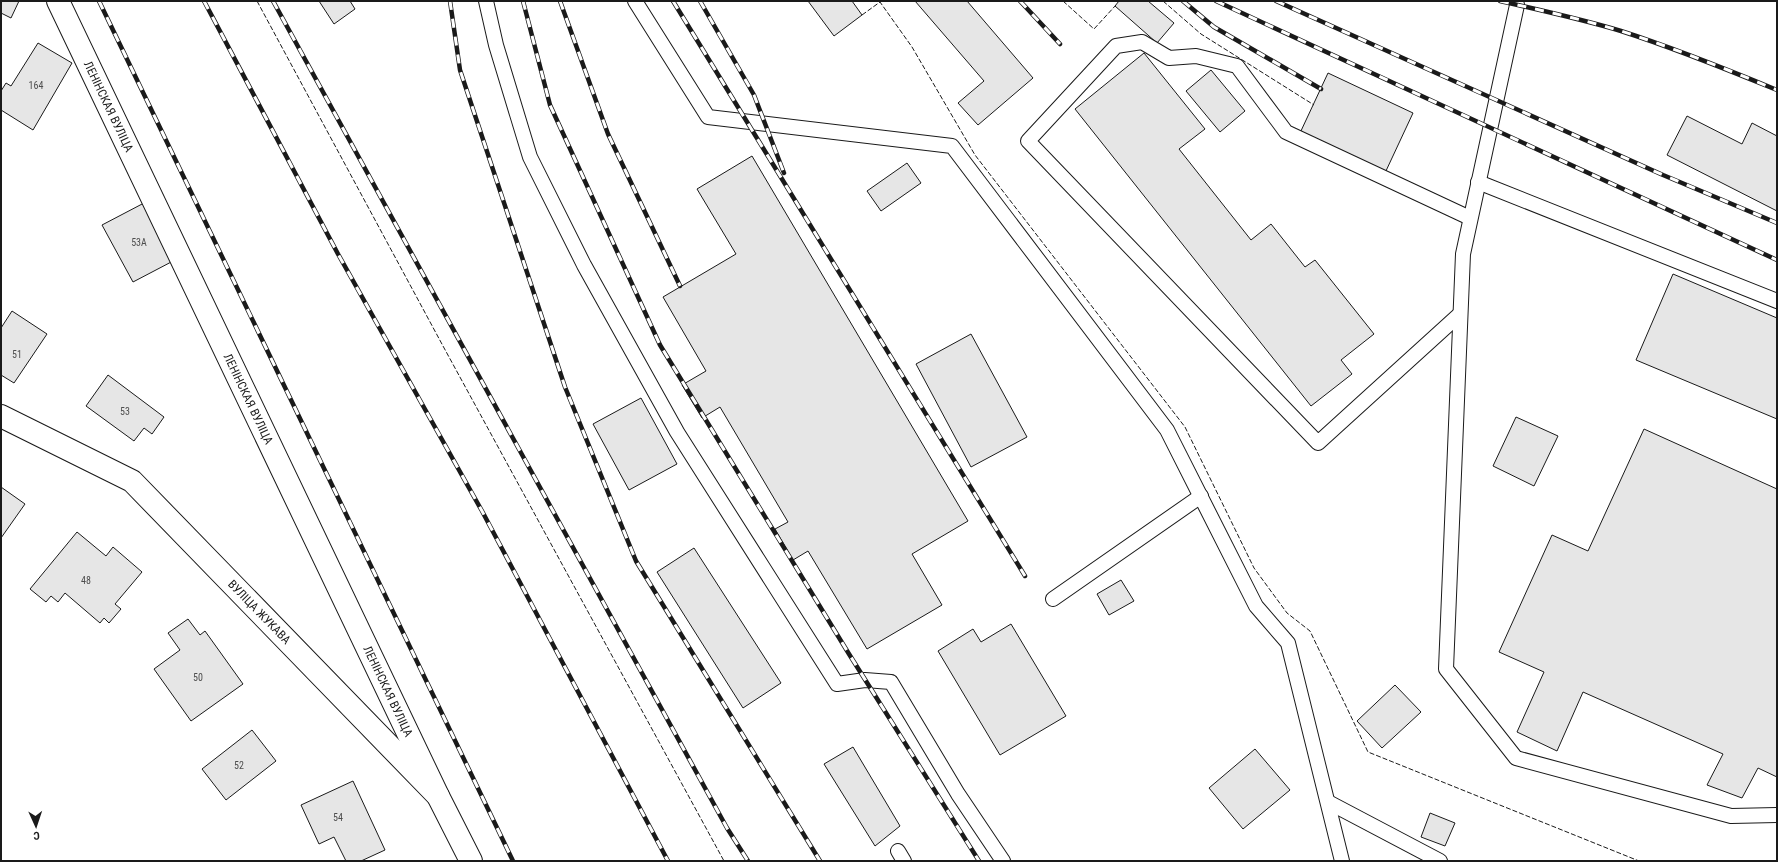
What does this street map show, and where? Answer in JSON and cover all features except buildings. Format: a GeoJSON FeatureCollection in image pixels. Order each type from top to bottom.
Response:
{"type":"FeatureCollection","features":[{"type":"Feature","properties":{"kind":"street","name":"ЛЕНІНСКАЯ ВУЛІЦА"},"geometry":{"type":"LineString","coordinates":[[58,1],[438,796]]}},
{"type":"Feature","properties":{"kind":"street","name":"ВУЛІЦА ЖУКАВА"},"geometry":{"type":"LineString","coordinates":[[1,416],[132,481],[438,796],[471,861]]}},
{"type":"Feature","properties":{"kind":"lane"},"geometry":{"type":"LineString","coordinates":[[486,1],[496,45],[530,157],[584,264],[677,432],[837,684],[865,680],[891,682],[958,794],[1003,861]]}},
{"type":"Feature","properties":{"kind":"lane"},"geometry":{"type":"LineString","coordinates":[[635,1],[708,117],[952,146],[1167,430],[1256,606],[1288,643],[1342,861]]}},
{"type":"Feature","properties":{"kind":"lane"},"geometry":{"type":"LineString","coordinates":[[1516,1],[1517,5],[1463,254],[1446,669],[1516,758],[1731,816],[1777,815]]}},
{"type":"Feature","properties":{"kind":"lane"},"geometry":{"type":"LineString","coordinates":[[1460,314],[1318,443],[1028,141],[1116,46],[1142,42],[1169,58],[1196,56],[1237,66],[1286,132],[1470,218]]}},
{"type":"Feature","properties":{"kind":"lane"},"geometry":{"type":"LineString","coordinates":[[1478,182],[1777,301]]}},
{"type":"Feature","properties":{"kind":"lane"},"geometry":{"type":"LineString","coordinates":[[1053,599],[1201,496]]}},
{"type":"Feature","properties":{"kind":"lane"},"geometry":{"type":"LineString","coordinates":[[1328,802],[1440,861]]}},
{"type":"Feature","properties":{"kind":"railway"},"geometry":{"type":"LineString","coordinates":[[99,1],[513,861]]}},
{"type":"Feature","properties":{"kind":"railway"},"geometry":{"type":"LineString","coordinates":[[204,1],[338,254],[482,511],[668,861]]}},
{"type":"Feature","properties":{"kind":"railway"},"geometry":{"type":"LineString","coordinates":[[273,1],[727,828],[748,861]]}},
{"type":"Feature","properties":{"kind":"railway"},"geometry":{"type":"LineString","coordinates":[[450,1],[460,70],[565,387],[636,561],[820,861]]}},
{"type":"Feature","properties":{"kind":"railway"},"geometry":{"type":"LineString","coordinates":[[523,1],[550,105],[660,345],[849,654],[979,861]]}},
{"type":"Feature","properties":{"kind":"railway"},"geometry":{"type":"LineString","coordinates":[[560,1],[608,134],[680,286]]}},
{"type":"Feature","properties":{"kind":"railway"},"geometry":{"type":"LineString","coordinates":[[673,1],[1025,576]]}},
{"type":"Feature","properties":{"kind":"railway"},"geometry":{"type":"LineString","coordinates":[[700,1],[754,95],[784,173]]}},
{"type":"Feature","properties":{"kind":"railway"},"geometry":{"type":"LineString","coordinates":[[1020,1],[1060,44]]}},
{"type":"Feature","properties":{"kind":"railway"},"geometry":{"type":"LineString","coordinates":[[1183,1],[1214,27],[1321,89]]}},
{"type":"Feature","properties":{"kind":"railway"},"geometry":{"type":"LineString","coordinates":[[1216,1],[1777,260]]}},
{"type":"Feature","properties":{"kind":"railway"},"geometry":{"type":"LineString","coordinates":[[1276,1],[1663,175],[1777,223]]}},
{"type":"Feature","properties":{"kind":"railway"},"geometry":{"type":"LineString","coordinates":[[1500,1],[1621,31],[1680,52],[1777,90]]}},
{"type":"Feature","properties":{"kind":"fence"},"geometry":{"type":"LineString","coordinates":[[257,1],[724,861]]}},
{"type":"Feature","properties":{"kind":"fence"},"geometry":{"type":"LineString","coordinates":[[1063,1],[1094,29],[1116,5]]}},
{"type":"Feature","properties":{"kind":"fence"},"geometry":{"type":"LineString","coordinates":[[1163,1],[1201,34],[1314,105]]}},
{"type":"Feature","properties":{"kind":"fence"},"geometry":{"type":"LineString","coordinates":[[862,15],[880,2],[912,47],[975,155],[1185,427],[1254,568],[1287,613],[1310,631],[1368,752],[1639,861]]}}]}
